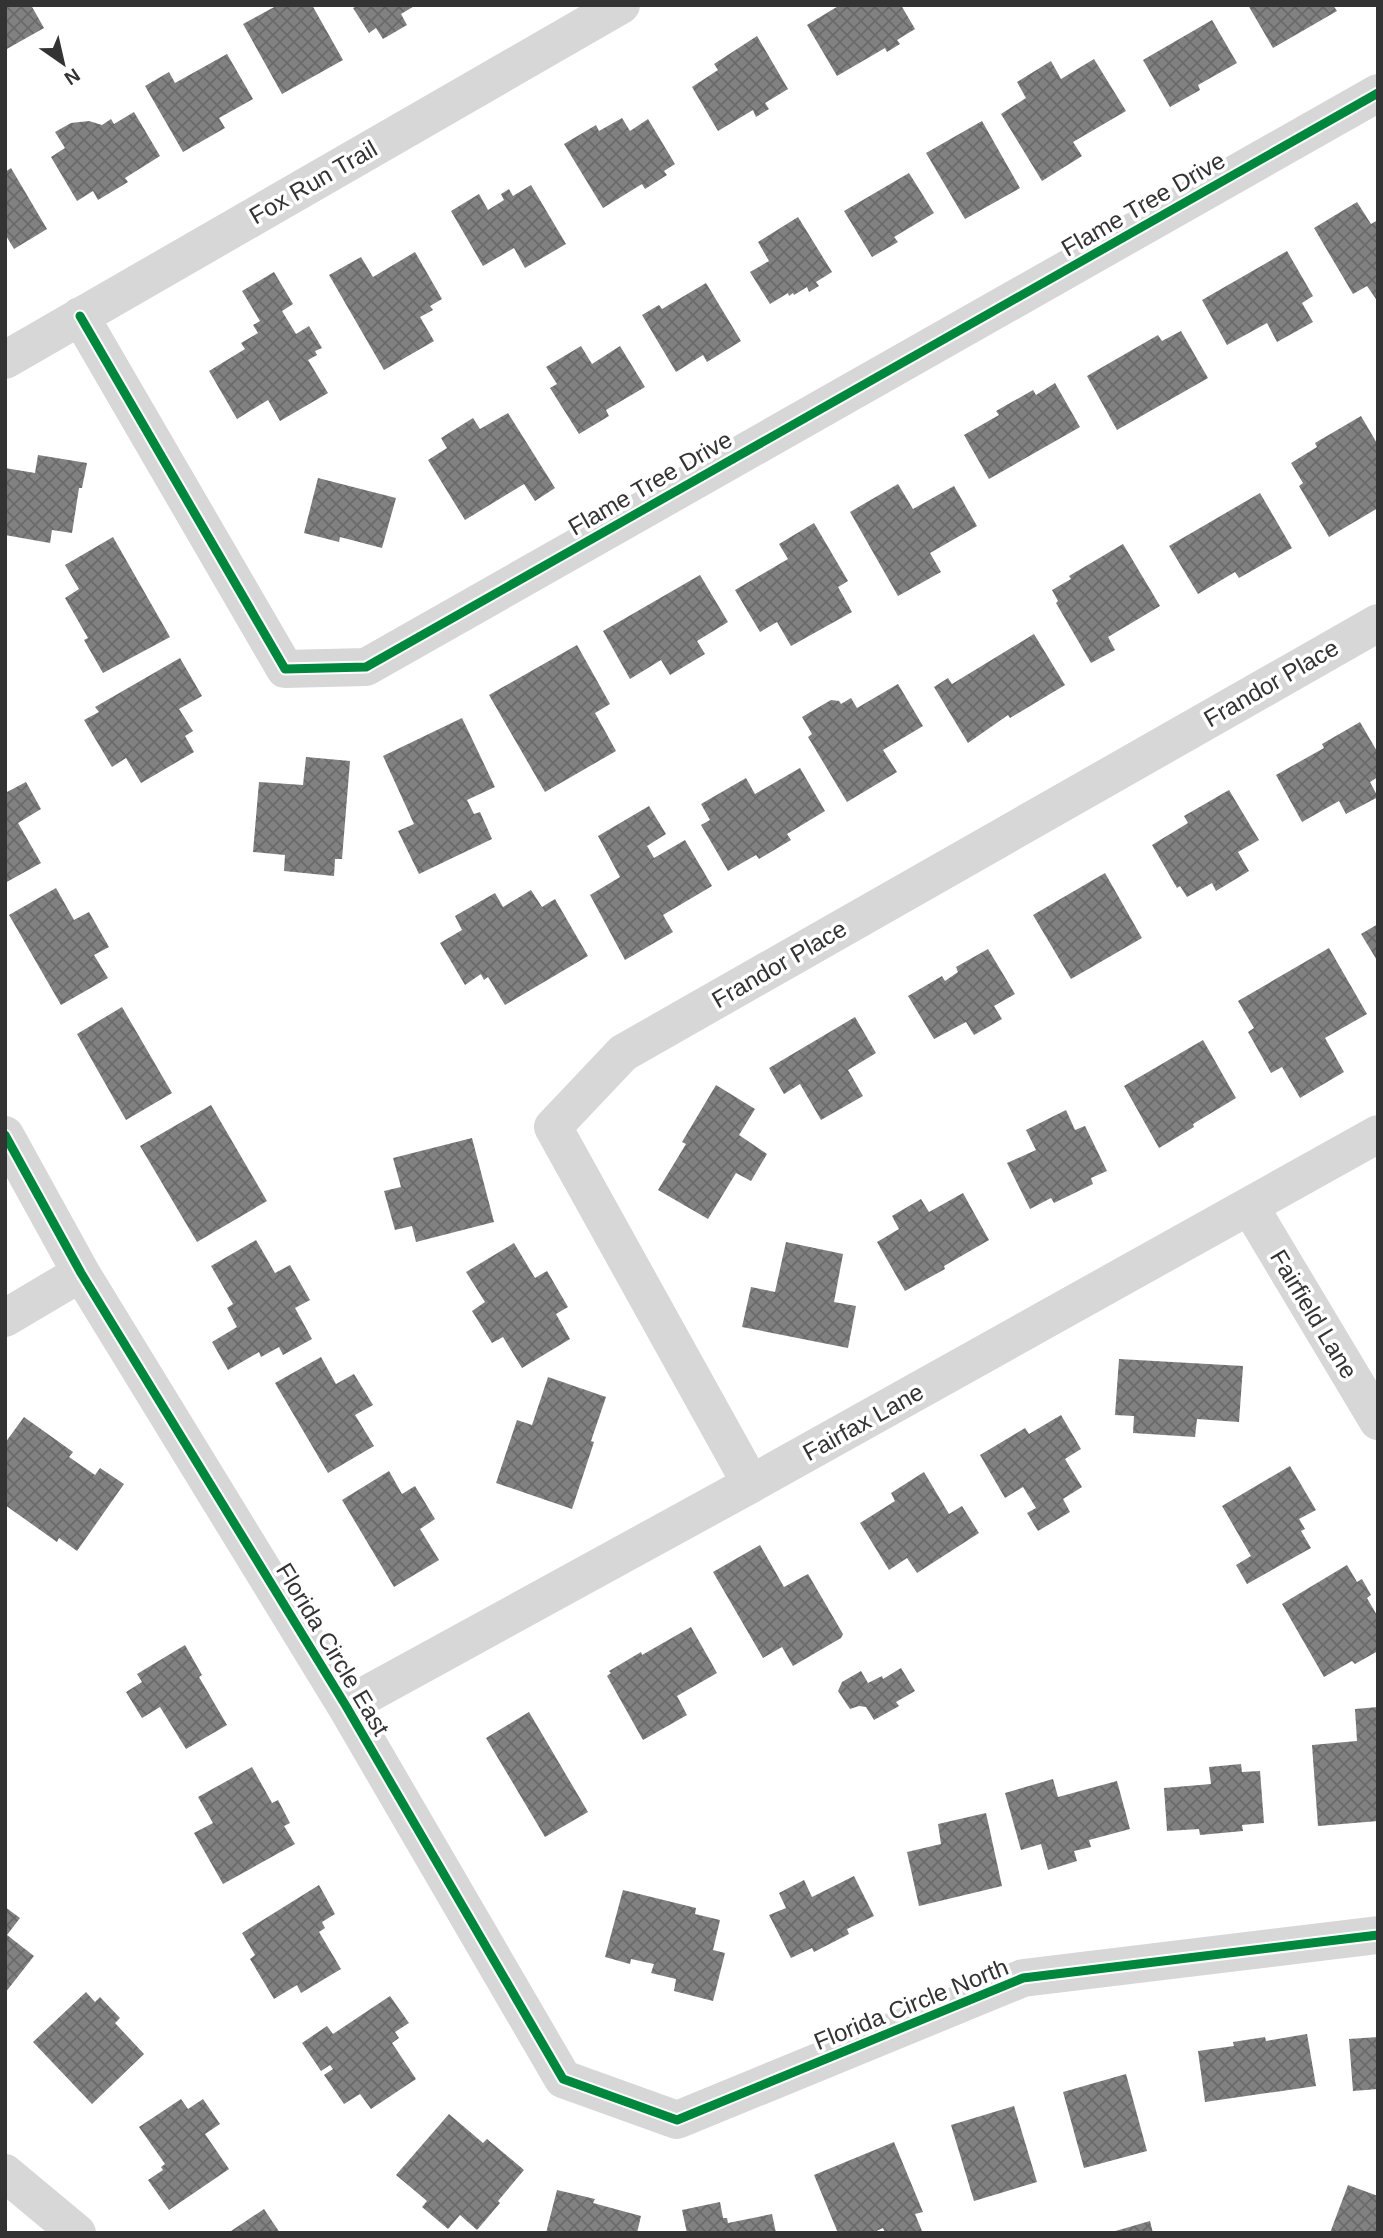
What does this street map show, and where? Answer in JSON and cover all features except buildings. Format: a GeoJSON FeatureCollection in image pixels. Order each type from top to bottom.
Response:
{"type":"FeatureCollection","features":[{"type":"Feature","properties":{"kind":"street","name":"Fox Run Trail"},"geometry":{"type":"LineString","coordinates":[[5,359],[621,5]]}},
{"type":"Feature","properties":{"kind":"street","name":"Flame Tree Drive"},"geometry":{"type":"LineString","coordinates":[[80,316],[285,669],[366,667],[1378,93]]}},
{"type":"Feature","properties":{"kind":"street","name":"Frandor Place"},"geometry":{"type":"LineString","coordinates":[[751,1484],[553,1128],[623,1053],[1378,623]]}},
{"type":"Feature","properties":{"kind":"street","name":"Florida Circle East"},"geometry":{"type":"LineString","coordinates":[[5,1135],[81,1273],[346,1706],[563,2079],[677,2120]]}},
{"type":"Feature","properties":{"kind":"street","name":"Fairfax Lane"},"geometry":{"type":"LineString","coordinates":[[346,1706],[1378,1135]]}},
{"type":"Feature","properties":{"kind":"street","name":"Fairfield Lane"},"geometry":{"type":"LineString","coordinates":[[1250,1207],[1378,1421]]}},
{"type":"Feature","properties":{"kind":"street"},"geometry":{"type":"LineString","coordinates":[[5,1318],[81,1273]]}},
{"type":"Feature","properties":{"kind":"street","name":"Florida Circle North"},"geometry":{"type":"LineString","coordinates":[[677,2120],[1023,1978],[1378,1935]]}},
{"type":"Feature","properties":{"kind":"street"},"geometry":{"type":"LineString","coordinates":[[5,2173],[77,2233]]}},
{"type":"Feature","properties":{"kind":"cycle path"},"geometry":{"type":"LineString","coordinates":[[80,316],[285,669],[366,667],[1378,93]]}},
{"type":"Feature","properties":{"kind":"cycle path"},"geometry":{"type":"LineString","coordinates":[[5,1135],[81,1273],[346,1706],[563,2079],[677,2120],[1023,1978],[1378,1935]]}}]}
